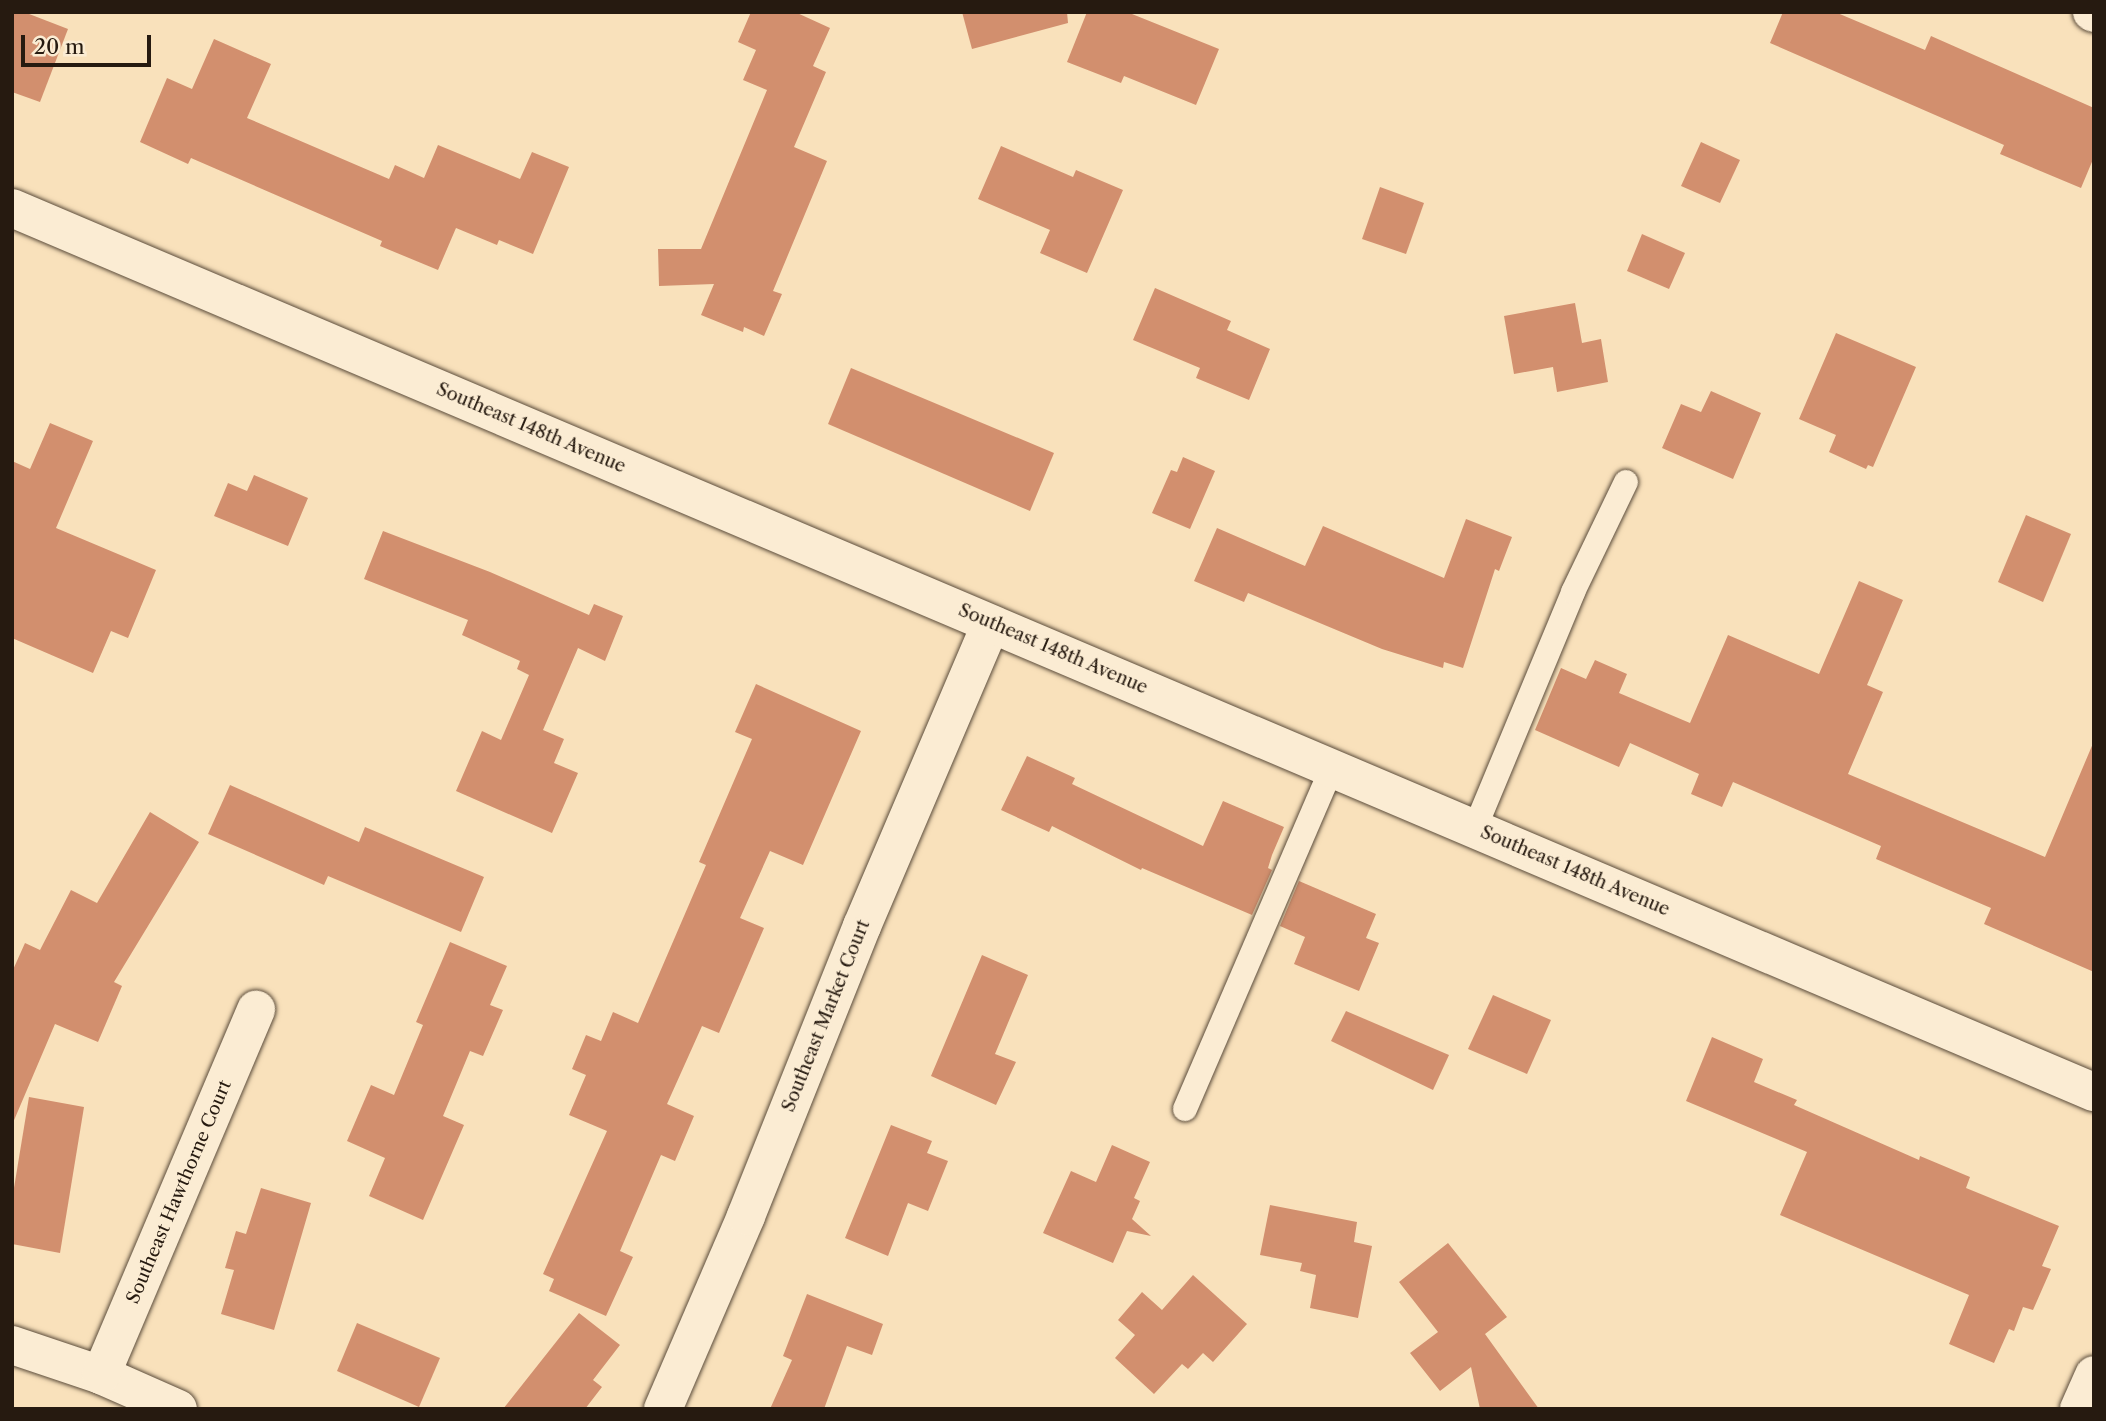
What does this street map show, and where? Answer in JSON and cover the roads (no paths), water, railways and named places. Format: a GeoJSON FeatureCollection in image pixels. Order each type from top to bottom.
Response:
{"type":"FeatureCollection","features":[{"type":"Feature","properties":{"kind":"main road","name":"Southeast 148th Avenue"},"geometry":{"type":"LineString","coordinates":[[12,208],[2094,1092]]}},
{"type":"Feature","properties":{"kind":"main road","name":"Southeast Market Court"},"geometry":{"type":"LineString","coordinates":[[663,1409],[746,1216],[867,914],[991,624]]}},
{"type":"Feature","properties":{"kind":"main road","name":"Southeast Hawthorne Court"},"geometry":{"type":"LineString","coordinates":[[101,1375],[256,1010]]}},
{"type":"Feature","properties":{"kind":"main road"},"geometry":{"type":"LineString","coordinates":[[12,1345],[101,1375],[178,1409]]}},
{"type":"Feature","properties":{"kind":"main road"},"geometry":{"type":"LineString","coordinates":[[2079,1409],[2094,1375]]}},
{"type":"Feature","properties":{"kind":"lane"},"geometry":{"type":"LineString","coordinates":[[1475,828],[1573,592],[1626,482]]}},
{"type":"Feature","properties":{"kind":"lane"},"geometry":{"type":"LineString","coordinates":[[1185,1109],[1332,767]]}}]}
